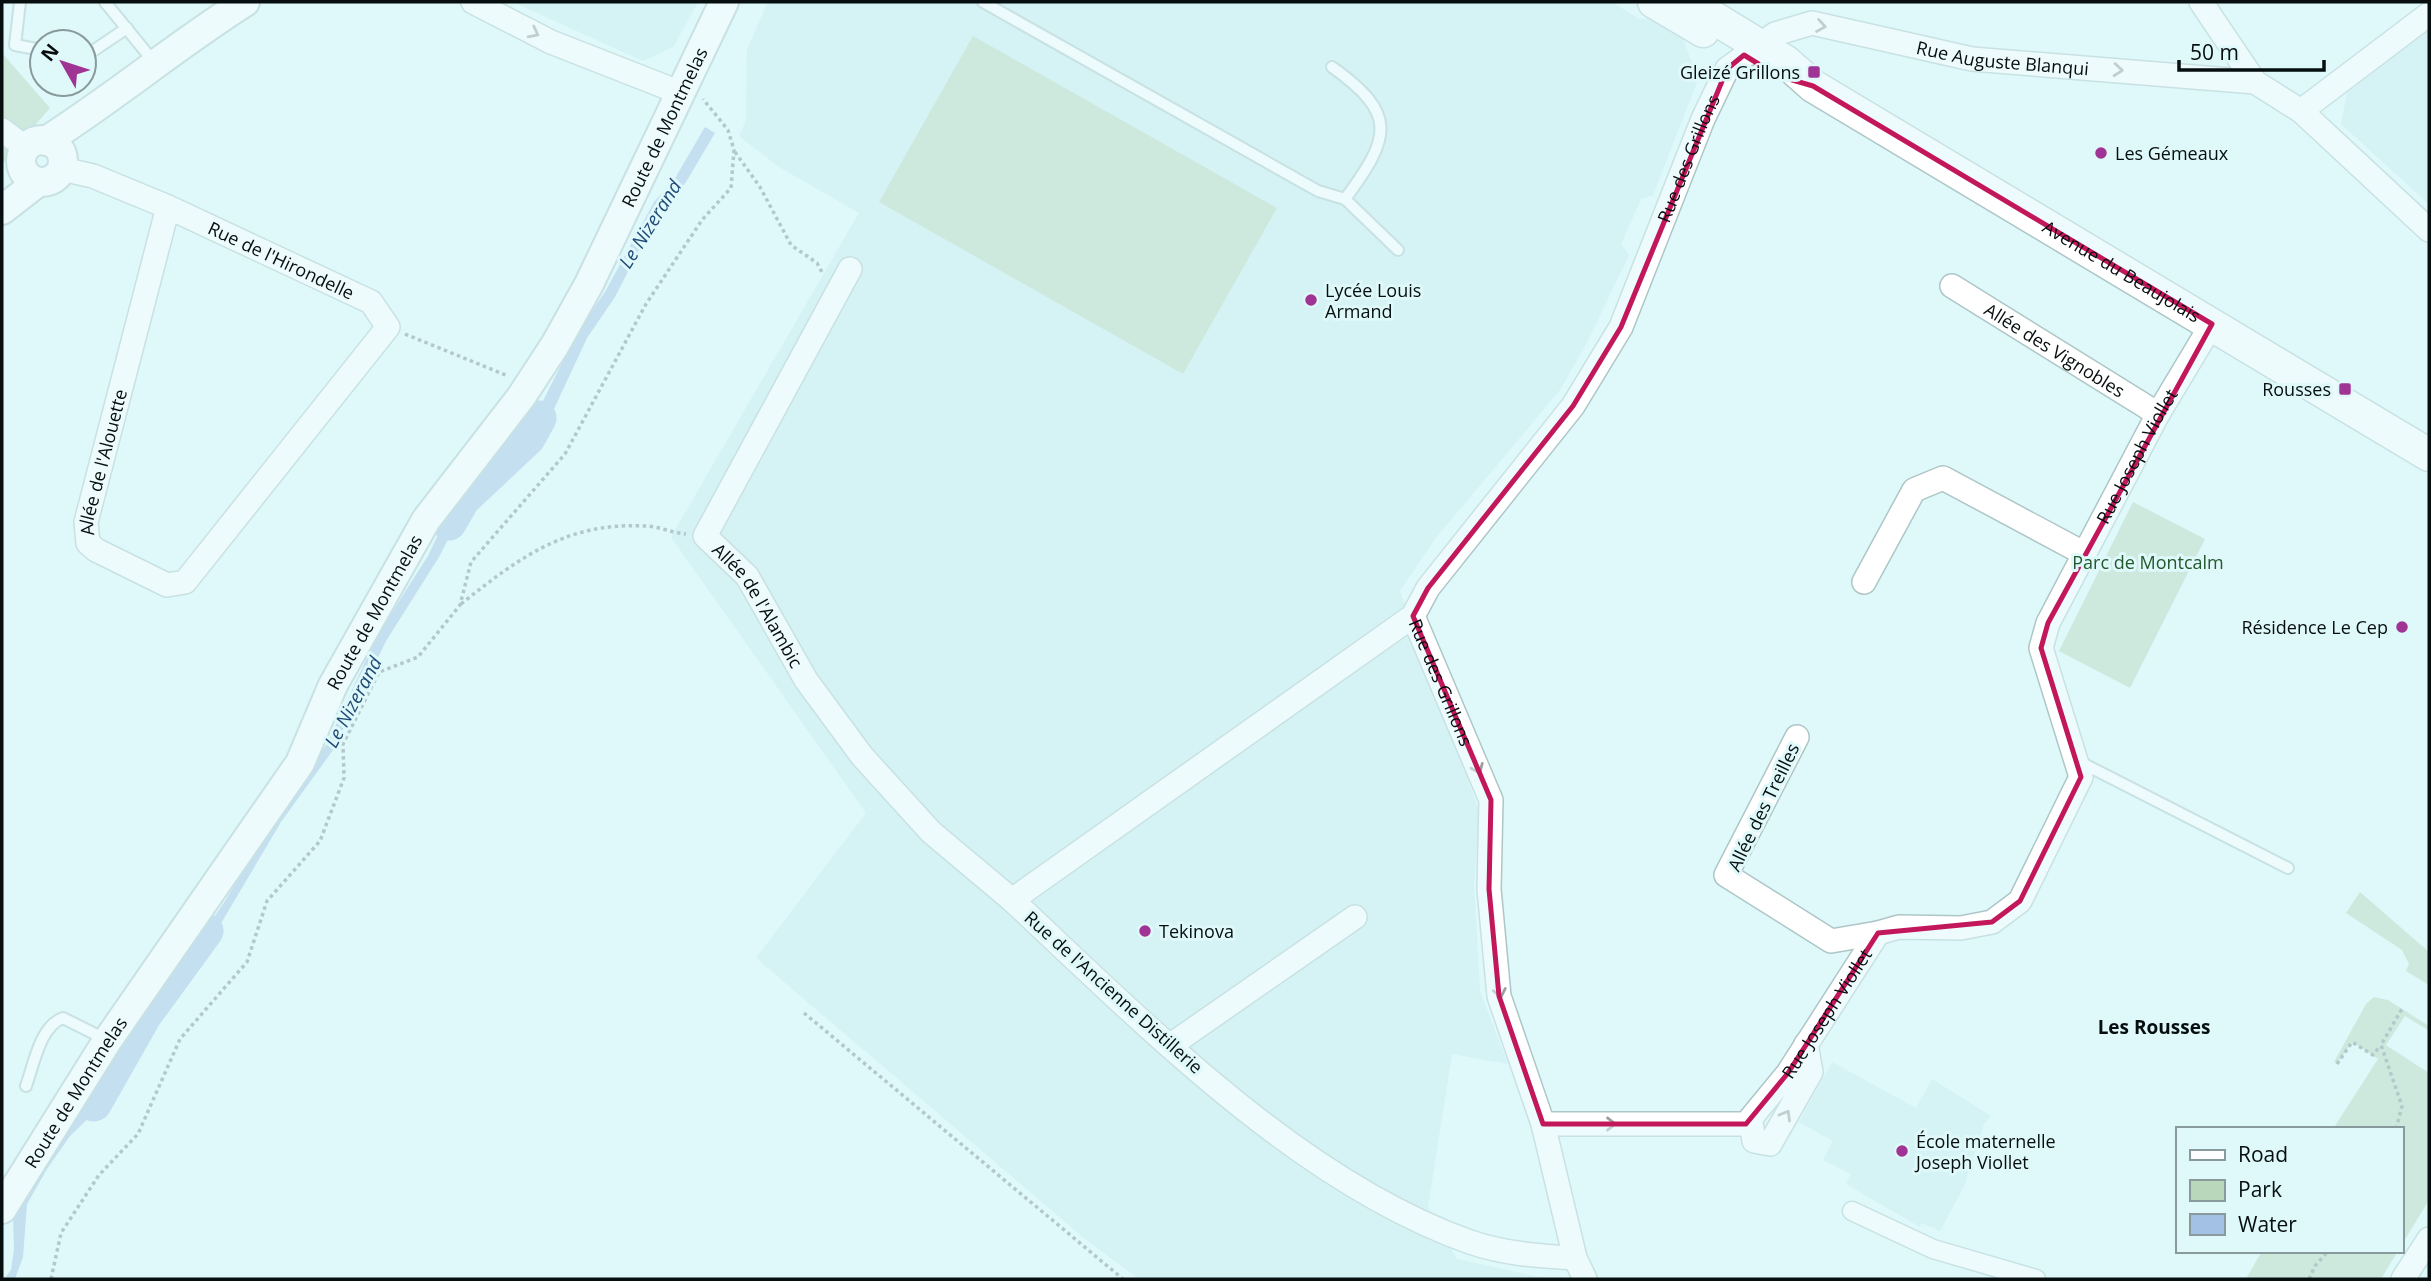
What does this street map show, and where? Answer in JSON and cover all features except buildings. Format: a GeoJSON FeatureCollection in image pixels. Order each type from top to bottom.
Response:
{"type":"FeatureCollection","features":[{"type":"Feature","properties":{"kind":"main road","name":"Avenue du Beaujolais"},"geometry":{"type":"LineString","coordinates":[[1654,2],[1751,50],[1786,62],[1813,86],[2429,455]]}},
{"type":"Feature","properties":{"kind":"main road","name":"Avenue du Beaujolais"},"geometry":{"type":"LineString","coordinates":[[1688,2],[1751,50]]}},
{"type":"Feature","properties":{"kind":"street"},"geometry":{"type":"LineString","coordinates":[[2,199],[110,100],[156,64],[245,2]]}},
{"type":"Feature","properties":{"kind":"street"},"geometry":{"type":"LineString","coordinates":[[473,2],[551,42],[693,96]]}},
{"type":"Feature","properties":{"kind":"street","name":"Route de Montmelas"},"geometry":{"type":"LineString","coordinates":[[2,1209],[107,1041],[300,763],[333,685],[426,520],[529,385],[589,284],[693,96],[724,2]]}},
{"type":"Feature","properties":{"kind":"street"},"geometry":{"type":"LineString","coordinates":[[2201,2],[2255,82],[2301,111],[2429,230]]}},
{"type":"Feature","properties":{"kind":"street"},"geometry":{"type":"LineString","coordinates":[[2301,111],[2429,13]]}},
{"type":"Feature","properties":{"kind":"street","name":"Rue Auguste Blanqui"},"geometry":{"type":"LineString","coordinates":[[1751,50],[1793,26],[1812,23],[1972,59],[2255,82]]}},
{"type":"Feature","properties":{"kind":"street","name":"Rue des Grillons"},"geometry":{"type":"LineString","coordinates":[[1584,1279],[1575,1258],[1543,1124],[1499,996],[1489,889],[1490,800],[1413,616],[1428,588],[1573,406],[1621,327],[1703,119],[1727,69],[1751,50]]}},
{"type":"Feature","properties":{"kind":"street"},"geometry":{"type":"LineString","coordinates":[[2,130],[43,162]]}},
{"type":"Feature","properties":{"kind":"street"},"geometry":{"type":"LineString","coordinates":[[2,210],[43,162]]}},
{"type":"Feature","properties":{"kind":"street","name":"Rue de l'Hirondelle"},"geometry":{"type":"LineString","coordinates":[[43,162],[93,176],[169,207],[371,303],[388,327]]}},
{"type":"Feature","properties":{"kind":"street","name":"Allée de l'Alouette"},"geometry":{"type":"LineString","coordinates":[[169,207],[86,522],[88,543],[96,550],[167,585],[185,582],[388,327]]}},
{"type":"Feature","properties":{"kind":"street","name":"Allée de l'Alambic"},"geometry":{"type":"LineString","coordinates":[[850,269],[705,536],[747,576],[806,680],[862,757],[931,832],[1012,900]]}},
{"type":"Feature","properties":{"kind":"street","name":"Allée des Vignobles"},"geometry":{"type":"LineString","coordinates":[[1952,286],[2158,414]]}},
{"type":"Feature","properties":{"kind":"street","name":"Rue Joseph Viollet"},"geometry":{"type":"LineString","coordinates":[[1543,1124],[1751,1122],[1754,1141],[1770,1144],[1811,1072],[1806,1044],[1878,933],[1899,927],[1961,928],[1992,922],[2020,901],[2081,776],[2041,648],[2048,624],[2158,414],[2212,324]]}},
{"type":"Feature","properties":{"kind":"street"},"geometry":{"type":"LineString","coordinates":[[1864,582],[1914,490],[1943,478],[2085,554]]}},
{"type":"Feature","properties":{"kind":"street","name":"Rue de l'Ancienne Distillerie"},"geometry":{"type":"LineString","coordinates":[[1413,616],[1012,900],[1171,1045],[1313,1159],[1401,1212],[1471,1242],[1518,1255],[1575,1258]]}},
{"type":"Feature","properties":{"kind":"street","name":"Allée des Treilles"},"geometry":{"type":"LineString","coordinates":[[1797,737],[1726,875],[1831,941],[1878,933]]}},
{"type":"Feature","properties":{"kind":"street"},"geometry":{"type":"LineString","coordinates":[[1171,1045],[1355,916]]}},
{"type":"Feature","properties":{"kind":"street"},"geometry":{"type":"LineString","coordinates":[[1852,1211],[1933,1249],[2036,1279]]}},
{"type":"Feature","properties":{"kind":"street"},"geometry":{"type":"LineString","coordinates":[[2403,1279],[2429,1239]]}},
{"type":"Feature","properties":{"kind":"lane"},"geometry":{"type":"LineString","coordinates":[[20,2],[15,45],[28,47]]}},
{"type":"Feature","properties":{"kind":"lane"},"geometry":{"type":"LineString","coordinates":[[105,2],[156,64]]}},
{"type":"Feature","properties":{"kind":"lane"},"geometry":{"type":"LineString","coordinates":[[982,2],[1318,191],[1345,199],[1398,250]]}},
{"type":"Feature","properties":{"kind":"lane"},"geometry":{"type":"LineString","coordinates":[[98,48],[127,28]]}},
{"type":"Feature","properties":{"kind":"lane"},"geometry":{"type":"LineString","coordinates":[[1332,66],[1372,99],[1380,116],[1379,144],[1364,173],[1345,199]]}},
{"type":"Feature","properties":{"kind":"lane"},"geometry":{"type":"LineString","coordinates":[[2076,760],[2288,868]]}},
{"type":"Feature","properties":{"kind":"lane"},"geometry":{"type":"LineString","coordinates":[[26,1086],[45,1034],[54,1021],[63,1018],[75,1022],[107,1041]]}},
{"type":"Feature","properties":{"kind":"path"},"geometry":{"type":"LineString","coordinates":[[693,96],[728,130],[734,150],[760,187],[791,245],[817,263],[835,295]]}},
{"type":"Feature","properties":{"kind":"path"},"geometry":{"type":"LineString","coordinates":[[460,605],[471,562],[565,454],[646,304],[702,220],[731,188],[734,150]]}},
{"type":"Feature","properties":{"kind":"path"},"geometry":{"type":"LineString","coordinates":[[388,327],[529,385]]}},
{"type":"Feature","properties":{"kind":"path"},"geometry":{"type":"LineString","coordinates":[[51,1279],[61,1233],[99,1175],[138,1134],[180,1040],[247,962],[267,901],[320,841],[344,778],[343,744],[379,672],[418,657],[460,605],[516,560],[580,530],[645,526],[705,536]]}},
{"type":"Feature","properties":{"kind":"path"},"geometry":{"type":"LineString","coordinates":[[2337,1064],[2352,1042],[2373,1055],[2403,1007]]}},
{"type":"Feature","properties":{"kind":"path"},"geometry":{"type":"LineString","coordinates":[[804,1013],[1123,1279]]}},
{"type":"Feature","properties":{"kind":"path"},"geometry":{"type":"LineString","coordinates":[[2381,1045],[2402,1106],[2397,1127]]}},
{"type":"Feature","properties":{"kind":"path"},"geometry":{"type":"LineString","coordinates":[[2309,1279],[2315,1266],[2326,1253]]}},
{"type":"Feature","properties":{"kind":"highlighted area"},"geometry":{"type":"Polygon","coordinates":[[[1744,55],[1778,76],[1813,86],[2212,324],[2048,623],[2041,648],[2081,777],[2020,901],[1992,922],[1878,933],[1788,1073],[1746,1124],[1543,1124],[1499,996],[1489,889],[1491,800],[1413,616],[1428,588],[1573,406],[1621,327],[1727,69],[1744,55]]]}},
{"type":"Feature","properties":{"kind":"shaded area"},"geometry":{"type":"Polygon","coordinates":[[[513,2],[698,2],[673,47],[643,61],[513,2]]]}},
{"type":"Feature","properties":{"kind":"shaded area"},"geometry":{"type":"Polygon","coordinates":[[[768,2],[1612,2],[1639,19],[1650,18],[1683,39],[1698,80],[1653,195],[1641,199],[1621,244],[1629,255],[1585,346],[1560,390],[1435,539],[1400,591],[1480,813],[1474,884],[1480,991],[1508,1064],[1452,1054],[1428,1207],[1457,1259],[1548,1279],[1139,1279],[1084,1238],[756,958],[866,813],[671,537],[859,213],[779,167],[739,136],[746,121],[747,49],[768,2]]]}},
{"type":"Feature","properties":{"kind":"shaded area"},"geometry":{"type":"Polygon","coordinates":[[[2429,29],[2429,204],[2341,124],[2347,93],[2429,29]]]}},
{"type":"Feature","properties":{"kind":"shaded area","name":"École maternelle Joseph Viollet"},"geometry":{"type":"Polygon","coordinates":[[[1832,1062],[1916,1108],[1932,1079],[1991,1116],[1984,1124],[1964,1186],[1940,1231],[1922,1223],[1920,1227],[1846,1184],[1851,1174],[1823,1160],[1833,1141],[1799,1122],[1832,1062]]]}},
{"type":"Feature","properties":{"kind":"green space"},"geometry":{"type":"Polygon","coordinates":[[[973,36],[1277,208],[1183,374],[879,202],[973,36]]]}},
{"type":"Feature","properties":{"kind":"green space"},"geometry":{"type":"Polygon","coordinates":[[[2,53],[28,83],[28,98],[41,98],[50,108],[2,164],[2,53]]]}},
{"type":"Feature","properties":{"kind":"green space","name":"Parc de Montcalm"},"geometry":{"type":"Polygon","coordinates":[[[2133,502],[2205,539],[2130,688],[2059,651],[2133,502]]]}},
{"type":"Feature","properties":{"kind":"green space"},"geometry":{"type":"Polygon","coordinates":[[[2360,892],[2429,952],[2429,985],[2406,971],[2409,964],[2402,950],[2346,913],[2360,892]]]}},
{"type":"Feature","properties":{"kind":"green space"},"geometry":{"type":"Polygon","coordinates":[[[2374,997],[2388,1000],[2429,1026],[2428,1030],[2405,1016],[2386,1045],[2429,1073],[2429,1200],[2403,1243],[2403,1127],[2334,1127],[2378,1059],[2352,1042],[2337,1064],[2334,1062],[2366,1004],[2374,997]]]}},
{"type":"Feature","properties":{"kind":"green space"},"geometry":{"type":"Polygon","coordinates":[[[2261,1253],[2397,1253],[2381,1279],[2246,1279],[2261,1253]]]}},
{"type":"Feature","properties":{"kind":"water"},"geometry":{"type":"Polygon","coordinates":[[[705,127],[715,133],[686,182],[647,234],[615,297],[587,338],[553,411],[532,442],[495,463],[471,495],[439,557],[386,641],[333,750],[281,822],[217,930],[201,950],[177,970],[148,1012],[118,1064],[106,1101],[70,1136],[47,1169],[27,1204],[23,1257],[15,1279],[4,1279],[11,1270],[14,1249],[13,1213],[66,1123],[96,1096],[112,1053],[168,969],[204,932],[291,791],[327,744],[378,634],[428,556],[453,503],[499,448],[520,437],[532,423],[579,329],[605,292],[654,202],[674,180],[705,127]]]}},
{"type":"Feature","properties":{"kind":"waterway","name":"Le Nizerand"},"geometry":{"type":"LineString","coordinates":[[449,523],[463,499],[528,438],[539,418]]}},
{"type":"Feature","properties":{"kind":"waterway","name":"Le Nizerand"},"geometry":{"type":"LineString","coordinates":[[94,1104],[144,1016],[206,931]]}},
{"type":"Feature","properties":{"kind":"place","name":"Gleizé Grillons"},"geometry":{"type":"Point","coordinates":[1814,72]}},
{"type":"Feature","properties":{"kind":"place","name":"Les Gémeaux"},"geometry":{"type":"Point","coordinates":[2101,153]}},
{"type":"Feature","properties":{"kind":"place","name":"Lycée Louis Armand"},"geometry":{"type":"Point","coordinates":[1311,300]}},
{"type":"Feature","properties":{"kind":"place","name":"Rousses"},"geometry":{"type":"Point","coordinates":[2345,389]}},
{"type":"Feature","properties":{"kind":"place","name":"Résidence Le Cep"},"geometry":{"type":"Point","coordinates":[2402,627]}},
{"type":"Feature","properties":{"kind":"place","name":"Tekinova"},"geometry":{"type":"Point","coordinates":[1145,931]}},
{"type":"Feature","properties":{"kind":"place","name":"École maternelle Joseph Viollet"},"geometry":{"type":"Point","coordinates":[1902,1151]}},
{"type":"Feature","properties":{"kind":"district","name":"Les Rousses"},"geometry":{"type":"Point","coordinates":[2154,1027]}}]}
